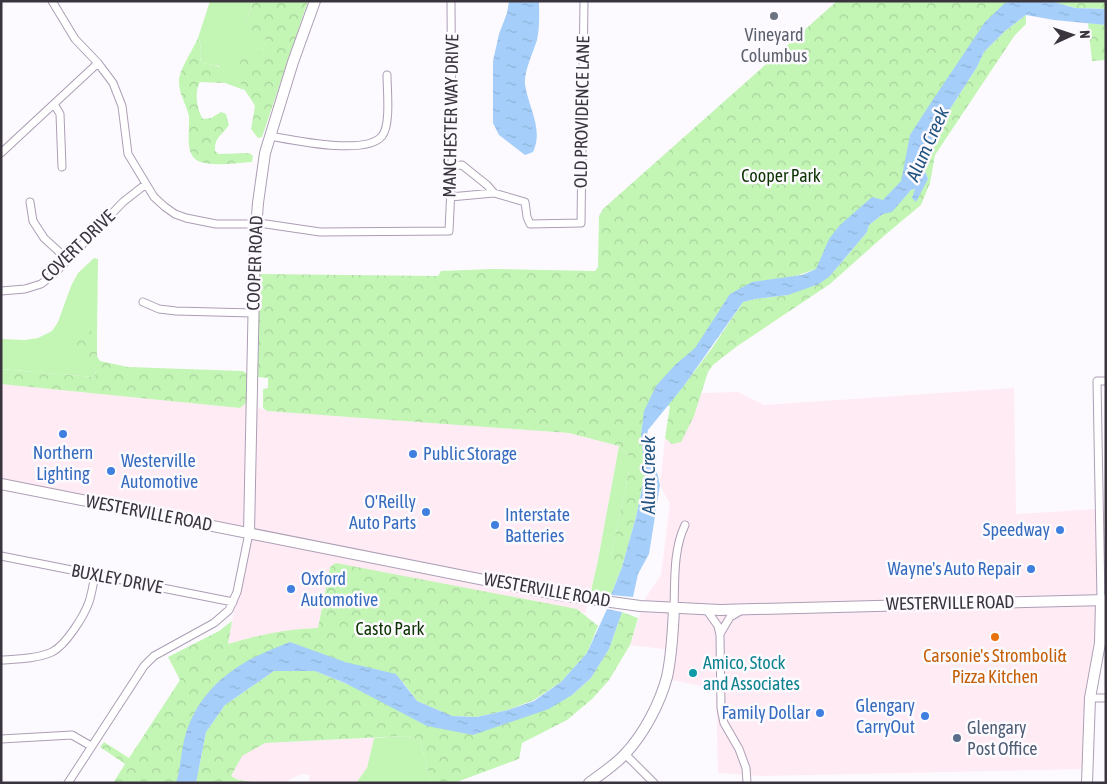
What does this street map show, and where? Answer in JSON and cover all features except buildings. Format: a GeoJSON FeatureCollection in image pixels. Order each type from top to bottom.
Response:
{"type":"FeatureCollection","features":[{"type":"Feature","properties":{"kind":"main road","name":"COOPER ROAD"},"geometry":{"type":"LineString","coordinates":[[249,533],[256,224],[263,170],[270,136],[293,62],[316,1]]}},
{"type":"Feature","properties":{"kind":"main road","name":"WESTERVILLE ROAD"},"geometry":{"type":"LineString","coordinates":[[1,484],[560,595],[640,606],[706,609],[1104,600]]}},
{"type":"Feature","properties":{"kind":"main road"},"geometry":{"type":"LineString","coordinates":[[1087,783],[1090,698],[1100,643],[1104,600]]}},
{"type":"Feature","properties":{"kind":"main road"},"geometry":{"type":"LineString","coordinates":[[589,783],[625,754],[641,733],[656,707],[666,677],[672,642],[674,608]]}},
{"type":"Feature","properties":{"kind":"street"},"geometry":{"type":"LineString","coordinates":[[52,1],[75,39],[98,63],[113,83],[122,106],[128,154],[154,197],[165,207],[186,218],[216,224],[256,224]]}},
{"type":"Feature","properties":{"kind":"street","name":"MANCHESTER WAY DRIVE"},"geometry":{"type":"LineString","coordinates":[[256,224],[320,232],[449,232],[452,166],[451,1]]}},
{"type":"Feature","properties":{"kind":"street","name":"OLD PROVIDENCE LANE"},"geometry":{"type":"LineString","coordinates":[[494,193],[525,202],[530,224],[581,223],[584,1]]}},
{"type":"Feature","properties":{"kind":"street"},"geometry":{"type":"LineString","coordinates":[[1,153],[98,63]]}},
{"type":"Feature","properties":{"kind":"street"},"geometry":{"type":"LineString","coordinates":[[270,136],[323,145],[362,145],[374,143],[383,135],[387,124],[387,75]]}},
{"type":"Feature","properties":{"kind":"street"},"geometry":{"type":"LineString","coordinates":[[54,104],[60,114],[62,167]]}},
{"type":"Feature","properties":{"kind":"street"},"geometry":{"type":"LineString","coordinates":[[452,166],[462,165],[494,193]]}},
{"type":"Feature","properties":{"kind":"street","name":"COVERT DRIVE"},"geometry":{"type":"LineString","coordinates":[[1,291],[25,289],[41,284],[54,274],[123,202],[146,184]]}},
{"type":"Feature","properties":{"kind":"street"},"geometry":{"type":"LineString","coordinates":[[450,197],[494,193]]}},
{"type":"Feature","properties":{"kind":"street"},"geometry":{"type":"LineString","coordinates":[[30,202],[33,221],[38,229],[44,238],[67,259]]}},
{"type":"Feature","properties":{"kind":"street"},"geometry":{"type":"LineString","coordinates":[[143,302],[159,309],[253,313]]}},
{"type":"Feature","properties":{"kind":"street"},"geometry":{"type":"LineString","coordinates":[[1104,600],[1101,580],[1096,381],[1106,381]]}},
{"type":"Feature","properties":{"kind":"street"},"geometry":{"type":"LineString","coordinates":[[674,608],[677,550],[679,536],[685,524]]}},
{"type":"Feature","properties":{"kind":"street"},"geometry":{"type":"LineString","coordinates":[[68,783],[144,666],[154,656],[214,623],[229,610],[237,592],[249,533]]}},
{"type":"Feature","properties":{"kind":"street","name":"BUXLEY DRIVE"},"geometry":{"type":"LineString","coordinates":[[1,556],[232,602]]}},
{"type":"Feature","properties":{"kind":"street"},"geometry":{"type":"LineString","coordinates":[[1101,580],[1106,574]]}},
{"type":"Feature","properties":{"kind":"street"},"geometry":{"type":"LineString","coordinates":[[1,660],[34,658],[53,651],[68,637],[86,610],[95,575]]}},
{"type":"Feature","properties":{"kind":"street"},"geometry":{"type":"LineString","coordinates":[[720,635],[730,617],[745,608]]}},
{"type":"Feature","properties":{"kind":"street"},"geometry":{"type":"LineString","coordinates":[[706,609],[718,626],[720,635],[721,708],[724,723],[739,749],[746,768],[747,783]]}},
{"type":"Feature","properties":{"kind":"street"},"geometry":{"type":"LineString","coordinates":[[1090,698],[1106,698]]}},
{"type":"Feature","properties":{"kind":"street"},"geometry":{"type":"LineString","coordinates":[[1,739],[62,734],[72,735],[91,746]]}},
{"type":"Feature","properties":{"kind":"street"},"geometry":{"type":"LineString","coordinates":[[625,754],[654,783]]}},
{"type":"Feature","properties":{"kind":"shaded area"},"geometry":{"type":"Polygon","coordinates":[[[1,384],[240,408],[246,403],[268,411],[569,433],[619,446],[598,560],[585,614],[577,609],[330,567],[318,628],[301,629],[228,644],[248,533],[1,485],[1,384]]]}},
{"type":"Feature","properties":{"kind":"shaded area"},"geometry":{"type":"Polygon","coordinates":[[[1014,388],[1016,514],[1097,509],[1098,620],[1087,769],[760,776],[718,773],[716,689],[667,679],[672,650],[630,645],[645,599],[661,575],[670,504],[660,485],[665,438],[672,444],[694,416],[701,393],[738,392],[764,405],[1014,388]]]}},
{"type":"Feature","properties":{"kind":"shaded area"},"geometry":{"type":"Polygon","coordinates":[[[374,738],[367,768],[356,783],[308,783],[310,775],[302,774],[282,783],[238,780],[231,776],[241,756],[265,743],[374,738]]]}},
{"type":"Feature","properties":{"kind":"green space"},"geometry":{"type":"Polygon","coordinates":[[[210,1],[253,1],[246,23],[252,34],[263,35],[266,40],[261,52],[238,73],[244,90],[225,83],[228,78],[219,66],[202,63],[200,41],[198,38],[210,1]]]}},
{"type":"Feature","properties":{"kind":"green space"},"geometry":{"type":"Polygon","coordinates":[[[253,1],[308,1],[262,137],[258,138],[251,129],[255,106],[242,85],[238,74],[240,62],[249,53],[261,52],[266,40],[263,36],[252,34],[247,29],[246,23],[253,1]]]}},
{"type":"Feature","properties":{"kind":"green space","name":"Cooper Park"},"geometry":{"type":"Polygon","coordinates":[[[837,1],[1106,1],[1106,9],[1075,8],[1066,5],[1007,10],[921,158],[885,205],[816,269],[744,294],[676,396],[743,302],[788,295],[830,276],[867,232],[869,225],[883,214],[892,211],[911,190],[928,179],[921,161],[984,52],[1005,31],[1026,15],[1026,24],[1015,35],[935,155],[930,183],[921,205],[830,284],[736,347],[713,365],[708,372],[694,416],[681,442],[672,444],[665,438],[670,406],[646,408],[641,435],[645,474],[636,517],[622,567],[616,569],[612,565],[611,556],[629,471],[629,456],[619,446],[569,433],[267,411],[263,408],[263,389],[268,388],[268,378],[257,377],[259,274],[438,276],[441,271],[492,269],[595,271],[598,267],[599,216],[603,209],[837,1]]]}},
{"type":"Feature","properties":{"kind":"green space"},"geometry":{"type":"Polygon","coordinates":[[[1088,23],[1106,25],[1106,60],[1092,61],[1088,23]]]}},
{"type":"Feature","properties":{"kind":"green space"},"geometry":{"type":"Polygon","coordinates":[[[198,38],[200,41],[202,63],[221,68],[228,78],[225,83],[200,82],[197,90],[198,106],[203,119],[211,118],[221,112],[226,114],[229,125],[217,140],[215,151],[219,154],[249,153],[253,156],[252,162],[203,163],[194,158],[191,153],[189,147],[189,117],[180,90],[179,80],[184,65],[198,38]]]}},
{"type":"Feature","properties":{"kind":"green space"},"geometry":{"type":"Polygon","coordinates":[[[94,258],[98,259],[97,335],[92,331],[75,358],[94,367],[96,374],[93,377],[1,369],[1,339],[25,340],[38,338],[52,331],[58,322],[71,286],[78,273],[94,258]]]}},
{"type":"Feature","properties":{"kind":"green space"},"geometry":{"type":"Polygon","coordinates":[[[93,331],[97,335],[97,356],[100,361],[128,367],[243,371],[247,374],[246,403],[240,408],[1,384],[1,369],[93,377],[96,374],[94,368],[75,358],[74,349],[83,333],[93,331]]]}},
{"type":"Feature","properties":{"kind":"green space"},"geometry":{"type":"Polygon","coordinates":[[[619,446],[629,456],[629,471],[611,556],[616,568],[622,567],[611,595],[591,591],[619,446]]]}},
{"type":"Feature","properties":{"kind":"green space","name":"Casto Park"},"geometry":{"type":"Polygon","coordinates":[[[336,563],[577,609],[598,626],[587,653],[561,682],[534,700],[508,710],[477,717],[452,716],[417,701],[402,681],[345,662],[243,672],[198,740],[194,783],[113,783],[125,764],[100,747],[104,742],[129,758],[180,680],[168,657],[219,631],[232,621],[228,644],[273,633],[318,628],[330,567],[336,563]]]}},
{"type":"Feature","properties":{"kind":"green space"},"geometry":{"type":"Polygon","coordinates":[[[622,612],[638,618],[630,645],[609,680],[592,699],[567,720],[522,743],[519,759],[454,783],[431,783],[420,740],[405,736],[265,743],[242,756],[231,776],[238,780],[263,783],[196,783],[206,732],[225,705],[274,671],[315,671],[473,735],[572,695],[591,678],[609,649],[622,612]]]}},
{"type":"Feature","properties":{"kind":"green space"},"geometry":{"type":"Polygon","coordinates":[[[405,736],[420,740],[431,783],[356,783],[367,768],[374,738],[405,736]]]}},
{"type":"Feature","properties":{"kind":"water"},"geometry":{"type":"Polygon","coordinates":[[[509,1],[539,1],[538,35],[525,79],[537,135],[533,152],[525,155],[499,135],[493,123],[493,61],[509,1]]]}},
{"type":"Feature","properties":{"kind":"water","name":"Alum Creek"},"geometry":{"type":"Polygon","coordinates":[[[1013,1],[1051,1],[1075,8],[1106,9],[1106,25],[1026,15],[1005,31],[984,52],[921,161],[928,179],[916,202],[912,198],[915,189],[911,190],[892,212],[883,214],[869,225],[867,232],[830,276],[819,284],[788,295],[743,302],[683,387],[648,430],[646,441],[660,485],[649,554],[638,574],[633,597],[611,595],[622,567],[636,517],[645,474],[641,435],[644,411],[656,386],[675,365],[695,348],[730,294],[752,282],[802,275],[816,269],[829,239],[840,225],[872,197],[883,200],[901,181],[910,135],[985,22],[1005,3],[1013,1]]]}},
{"type":"Feature","properties":{"kind":"water"},"geometry":{"type":"Polygon","coordinates":[[[607,609],[622,612],[609,649],[591,678],[572,695],[549,709],[473,735],[427,726],[345,683],[315,671],[274,671],[225,705],[206,732],[196,783],[176,783],[186,733],[193,715],[203,700],[226,675],[240,665],[272,649],[290,642],[345,662],[396,674],[417,701],[452,716],[477,717],[508,710],[534,701],[561,682],[587,653],[607,609]]]}},
{"type":"Feature","properties":{"kind":"place","name":"Vineyard Columbus"},"geometry":{"type":"Point","coordinates":[774,16]}},
{"type":"Feature","properties":{"kind":"place","name":"Northern Lighting"},"geometry":{"type":"Point","coordinates":[63,434]}},
{"type":"Feature","properties":{"kind":"place","name":"Public Storage"},"geometry":{"type":"Point","coordinates":[413,454]}},
{"type":"Feature","properties":{"kind":"place","name":"Westerville Automotive"},"geometry":{"type":"Point","coordinates":[111,471]}},
{"type":"Feature","properties":{"kind":"place","name":"O'Reilly Auto Parts"},"geometry":{"type":"Point","coordinates":[426,512]}},
{"type":"Feature","properties":{"kind":"place","name":"Interstate Batteries"},"geometry":{"type":"Point","coordinates":[495,525]}},
{"type":"Feature","properties":{"kind":"place","name":"Speedway"},"geometry":{"type":"Point","coordinates":[1060,530]}},
{"type":"Feature","properties":{"kind":"place","name":"Wayne's Auto Repair"},"geometry":{"type":"Point","coordinates":[1031,569]}},
{"type":"Feature","properties":{"kind":"place","name":"Oxford Automotive"},"geometry":{"type":"Point","coordinates":[291,589]}},
{"type":"Feature","properties":{"kind":"place","name":"Carsonie's Stromboli& Pizza Kitchen"},"geometry":{"type":"Point","coordinates":[995,637]}},
{"type":"Feature","properties":{"kind":"place","name":"Amico, Stock and Associates"},"geometry":{"type":"Point","coordinates":[693,673]}},
{"type":"Feature","properties":{"kind":"place","name":"Family Dollar"},"geometry":{"type":"Point","coordinates":[820,713]}},
{"type":"Feature","properties":{"kind":"place","name":"Glengary CarryOut"},"geometry":{"type":"Point","coordinates":[925,716]}},
{"type":"Feature","properties":{"kind":"place","name":"Glengary Post Office"},"geometry":{"type":"Point","coordinates":[957,738]}}]}
